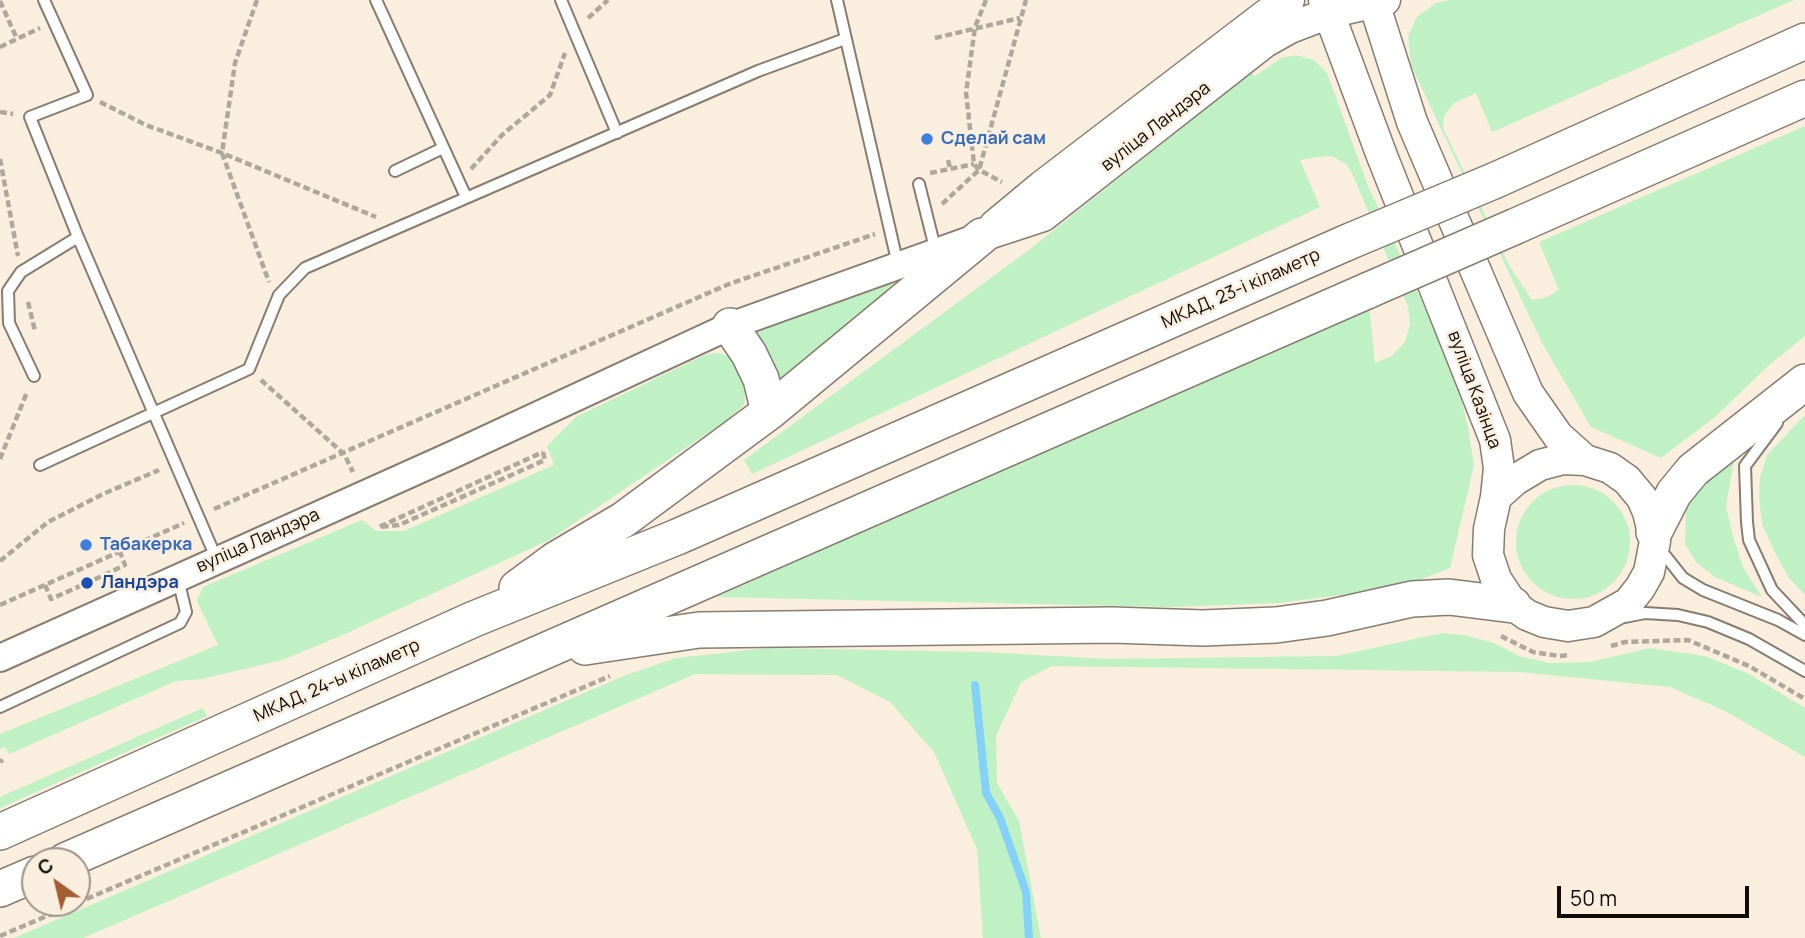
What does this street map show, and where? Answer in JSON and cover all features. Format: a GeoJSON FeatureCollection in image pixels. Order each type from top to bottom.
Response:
{"type":"FeatureCollection","features":[{"type":"Feature","properties":{"kind":"highway","name":"МКАД, 23-і кіламетр"},"geometry":{"type":"LineString","coordinates":[[677,537],[1348,242],[1496,180],[1805,41]]}},
{"type":"Feature","properties":{"kind":"highway"},"geometry":{"type":"LineString","coordinates":[[91,850],[1805,98]]}},
{"type":"Feature","properties":{"kind":"highway"},"geometry":{"type":"LineString","coordinates":[[474,619],[555,560],[623,520],[769,412],[982,236]]}},
{"type":"Feature","properties":{"kind":"highway"},"geometry":{"type":"LineString","coordinates":[[730,326],[749,354],[761,379],[769,412]]}},
{"type":"Feature","properties":{"kind":"highway"},"geometry":{"type":"LineString","coordinates":[[1654,536],[1674,493],[1693,470],[1805,382]]}},
{"type":"Feature","properties":{"kind":"highway","name":"МКАД, 24-ы кіламетр"},"geometry":{"type":"LineString","coordinates":[[0,832],[474,619],[677,537]]}},
{"type":"Feature","properties":{"kind":"highway"},"geometry":{"type":"LineString","coordinates":[[498,672],[587,646],[699,630],[1276,625],[1327,618],[1412,599],[1461,598],[1505,619]]}},
{"type":"Feature","properties":{"kind":"highway"},"geometry":{"type":"LineString","coordinates":[[0,889],[21,880]]}},
{"type":"Feature","properties":{"kind":"main road","name":"вуліца Ландэра"},"geometry":{"type":"LineString","coordinates":[[982,236],[1053,177],[1289,0]]}},
{"type":"Feature","properties":{"kind":"main road","name":"вуліца Ландэра"},"geometry":{"type":"LineString","coordinates":[[982,236],[1043,216],[1265,42],[1327,7],[1377,1]]}},
{"type":"Feature","properties":{"kind":"main road"},"geometry":{"type":"LineString","coordinates":[[1377,1],[1412,122],[1514,363],[1542,416],[1558,436],[1585,460]]}},
{"type":"Feature","properties":{"kind":"main road","name":"вуліца Казінца"},"geometry":{"type":"LineString","coordinates":[[1327,7],[1382,156],[1495,440],[1499,468],[1489,529],[1488,555],[1505,619],[1527,615],[1598,636],[1640,588],[1649,572],[1654,536]]}},
{"type":"Feature","properties":{"kind":"main road"},"geometry":{"type":"LineString","coordinates":[[1496,497],[1515,480],[1540,465],[1563,459],[1585,460],[1610,468],[1627,480],[1642,498],[1654,536]]}},
{"type":"Feature","properties":{"kind":"street","name":"вуліца Ландэра"},"geometry":{"type":"LineString","coordinates":[[0,658],[730,326],[982,236]]}},
{"type":"Feature","properties":{"kind":"lane"},"geometry":{"type":"LineString","coordinates":[[44,0],[87,95],[30,117],[78,237],[217,560]]}},
{"type":"Feature","properties":{"kind":"lane"},"geometry":{"type":"LineString","coordinates":[[376,0],[466,197]]}},
{"type":"Feature","properties":{"kind":"lane"},"geometry":{"type":"LineString","coordinates":[[561,0],[617,133]]}},
{"type":"Feature","properties":{"kind":"lane"},"geometry":{"type":"LineString","coordinates":[[837,0],[898,265]]}},
{"type":"Feature","properties":{"kind":"lane"},"geometry":{"type":"LineString","coordinates":[[40,464],[249,369],[279,295],[305,268],[758,71],[845,39]]}},
{"type":"Feature","properties":{"kind":"lane"},"geometry":{"type":"LineString","coordinates":[[395,171],[443,148]]}},
{"type":"Feature","properties":{"kind":"lane"},"geometry":{"type":"LineString","coordinates":[[922,179],[927,218],[936,252]]}},
{"type":"Feature","properties":{"kind":"lane"},"geometry":{"type":"LineString","coordinates":[[34,376],[9,323],[8,291],[21,272],[78,237]]}},
{"type":"Feature","properties":{"kind":"lane"},"geometry":{"type":"LineString","coordinates":[[1805,391],[1769,432],[1745,466],[1744,493],[1749,540],[1772,590],[1805,625]]}},
{"type":"Feature","properties":{"kind":"lane"},"geometry":{"type":"LineString","coordinates":[[1654,536],[1667,561],[1683,578],[1703,590],[1778,620],[1805,635]]}},
{"type":"Feature","properties":{"kind":"lane"},"geometry":{"type":"LineString","coordinates":[[0,707],[180,623],[186,612],[177,577]]}},
{"type":"Feature","properties":{"kind":"lane"},"geometry":{"type":"LineString","coordinates":[[1598,636],[1645,613],[1678,615],[1708,622],[1749,639],[1805,671]]}},
{"type":"Feature","properties":{"kind":"path"},"geometry":{"type":"LineString","coordinates":[[257,0],[235,63],[222,153],[271,289]]}},
{"type":"Feature","properties":{"kind":"path"},"geometry":{"type":"LineString","coordinates":[[459,183],[502,135],[550,95],[574,30],[608,0]]}},
{"type":"Feature","properties":{"kind":"path"},"geometry":{"type":"LineString","coordinates":[[979,170],[974,164],[966,93],[975,27],[986,0]]}},
{"type":"Feature","properties":{"kind":"path"},"geometry":{"type":"LineString","coordinates":[[927,218],[979,170],[1026,0]]}},
{"type":"Feature","properties":{"kind":"path"},"geometry":{"type":"LineString","coordinates":[[0,1],[17,39]]}},
{"type":"Feature","properties":{"kind":"path"},"geometry":{"type":"LineString","coordinates":[[935,38],[1020,18]]}},
{"type":"Feature","properties":{"kind":"path"},"geometry":{"type":"LineString","coordinates":[[0,47],[54,22]]}},
{"type":"Feature","properties":{"kind":"path"},"geometry":{"type":"LineString","coordinates":[[87,95],[146,125],[400,226]]}},
{"type":"Feature","properties":{"kind":"path"},"geometry":{"type":"LineString","coordinates":[[948,160],[950,168]]}},
{"type":"Feature","properties":{"kind":"path"},"geometry":{"type":"LineString","coordinates":[[922,179],[950,168],[974,164]]}},
{"type":"Feature","properties":{"kind":"path"},"geometry":{"type":"LineString","coordinates":[[0,605],[729,284],[891,228]]}},
{"type":"Feature","properties":{"kind":"path"},"geometry":{"type":"LineString","coordinates":[[249,369],[344,454]]}},
{"type":"Feature","properties":{"kind":"path"},"geometry":{"type":"LineString","coordinates":[[542,452],[545,460],[399,525],[379,527],[542,452]]}},
{"type":"Feature","properties":{"kind":"path"},"geometry":{"type":"LineString","coordinates":[[0,561],[48,522],[103,494],[175,463]]}},
{"type":"Feature","properties":{"kind":"path"},"geometry":{"type":"LineString","coordinates":[[45,585],[51,599],[88,583],[125,565],[120,552]]}},
{"type":"Feature","properties":{"kind":"path"},"geometry":{"type":"LineString","coordinates":[[1505,619],[1533,652],[1559,656],[1580,654]]}},
{"type":"Feature","properties":{"kind":"path"},"geometry":{"type":"LineString","coordinates":[[1598,636],[1625,642],[1688,640],[1749,666],[1805,699]]}},
{"type":"Feature","properties":{"kind":"path"},"geometry":{"type":"LineString","coordinates":[[91,897],[618,673]]}},
{"type":"Feature","properties":{"kind":"path"},"geometry":{"type":"LineString","coordinates":[[0,936],[44,917]]}},
{"type":"Feature","properties":{"kind":"green space"},"geometry":{"type":"Polygon","coordinates":[[[1449,0],[1794,0],[1492,132],[1476,93],[1454,103],[1444,116],[1443,128],[1510,267],[1532,300],[1547,297],[1559,290],[1539,242],[1805,126],[1805,336],[1768,366],[1715,417],[1661,458],[1591,427],[1542,343],[1411,65],[1408,36],[1417,17],[1436,3],[1449,0]]]}},
{"type":"Feature","properties":{"kind":"green space"},"geometry":{"type":"Polygon","coordinates":[[[1296,55],[1314,60],[1327,73],[1368,186],[1456,375],[1474,465],[1450,568],[1402,587],[1280,603],[1170,607],[716,597],[1369,304],[1375,363],[1392,356],[1405,342],[1410,325],[1408,307],[1353,175],[1346,164],[1332,156],[1317,157],[1300,160],[1320,207],[752,474],[744,460],[1030,249],[1251,73],[1255,76],[1281,58],[1296,55]]]}},
{"type":"Feature","properties":{"kind":"green space"},"geometry":{"type":"Polygon","coordinates":[[[893,283],[895,294],[775,385],[773,364],[754,330],[893,283]]]}},
{"type":"Feature","properties":{"kind":"green space"},"geometry":{"type":"Polygon","coordinates":[[[719,353],[740,365],[747,378],[744,405],[727,420],[549,540],[282,660],[202,679],[176,681],[9,754],[5,747],[0,749],[0,734],[218,645],[197,601],[203,587],[362,520],[376,531],[404,531],[554,465],[547,446],[576,417],[707,354],[719,353]]]}},
{"type":"Feature","properties":{"kind":"green space"},"geometry":{"type":"Polygon","coordinates":[[[1805,415],[1805,595],[1789,578],[1775,553],[1762,524],[1759,496],[1760,477],[1767,455],[1805,415]]]}},
{"type":"Feature","properties":{"kind":"green space"},"geometry":{"type":"Polygon","coordinates":[[[1734,460],[1726,506],[1743,567],[1762,597],[1715,577],[1696,562],[1685,544],[1686,509],[1713,466],[1734,460]]]}},
{"type":"Feature","properties":{"kind":"green space"},"geometry":{"type":"Polygon","coordinates":[[[1573,485],[1595,489],[1614,501],[1626,520],[1630,542],[1626,564],[1614,583],[1595,595],[1573,599],[1551,595],[1532,583],[1520,564],[1516,542],[1520,520],[1532,501],[1551,489],[1573,485]]]}},
{"type":"Feature","properties":{"kind":"green space"},"geometry":{"type":"Polygon","coordinates":[[[1442,633],[1464,635],[1494,643],[1519,656],[1549,663],[1591,662],[1649,648],[1705,656],[1749,674],[1805,708],[1805,757],[1725,711],[1670,687],[1519,672],[1052,666],[1021,682],[996,736],[997,783],[1019,821],[1041,938],[983,938],[977,849],[934,752],[890,702],[837,675],[695,674],[83,938],[14,938],[63,917],[91,917],[91,905],[626,675],[676,658],[768,648],[982,652],[1108,659],[1337,656],[1442,633]]]}},
{"type":"Feature","properties":{"kind":"green space"},"geometry":{"type":"Polygon","coordinates":[[[203,708],[207,716],[0,808],[0,797],[203,708]]]}},
{"type":"Feature","properties":{"kind":"waterway"},"geometry":{"type":"LineString","coordinates":[[975,685],[986,793],[1000,818],[1026,892],[1029,938]]}},
{"type":"Feature","properties":{"kind":"place","name":"Сделай сам"},"geometry":{"type":"Point","coordinates":[927,139]}},
{"type":"Feature","properties":{"kind":"place","name":"Табакерка"},"geometry":{"type":"Point","coordinates":[86,545]}},
{"type":"Feature","properties":{"kind":"place","name":"Ландэра"},"geometry":{"type":"Point","coordinates":[87,583]}}]}
